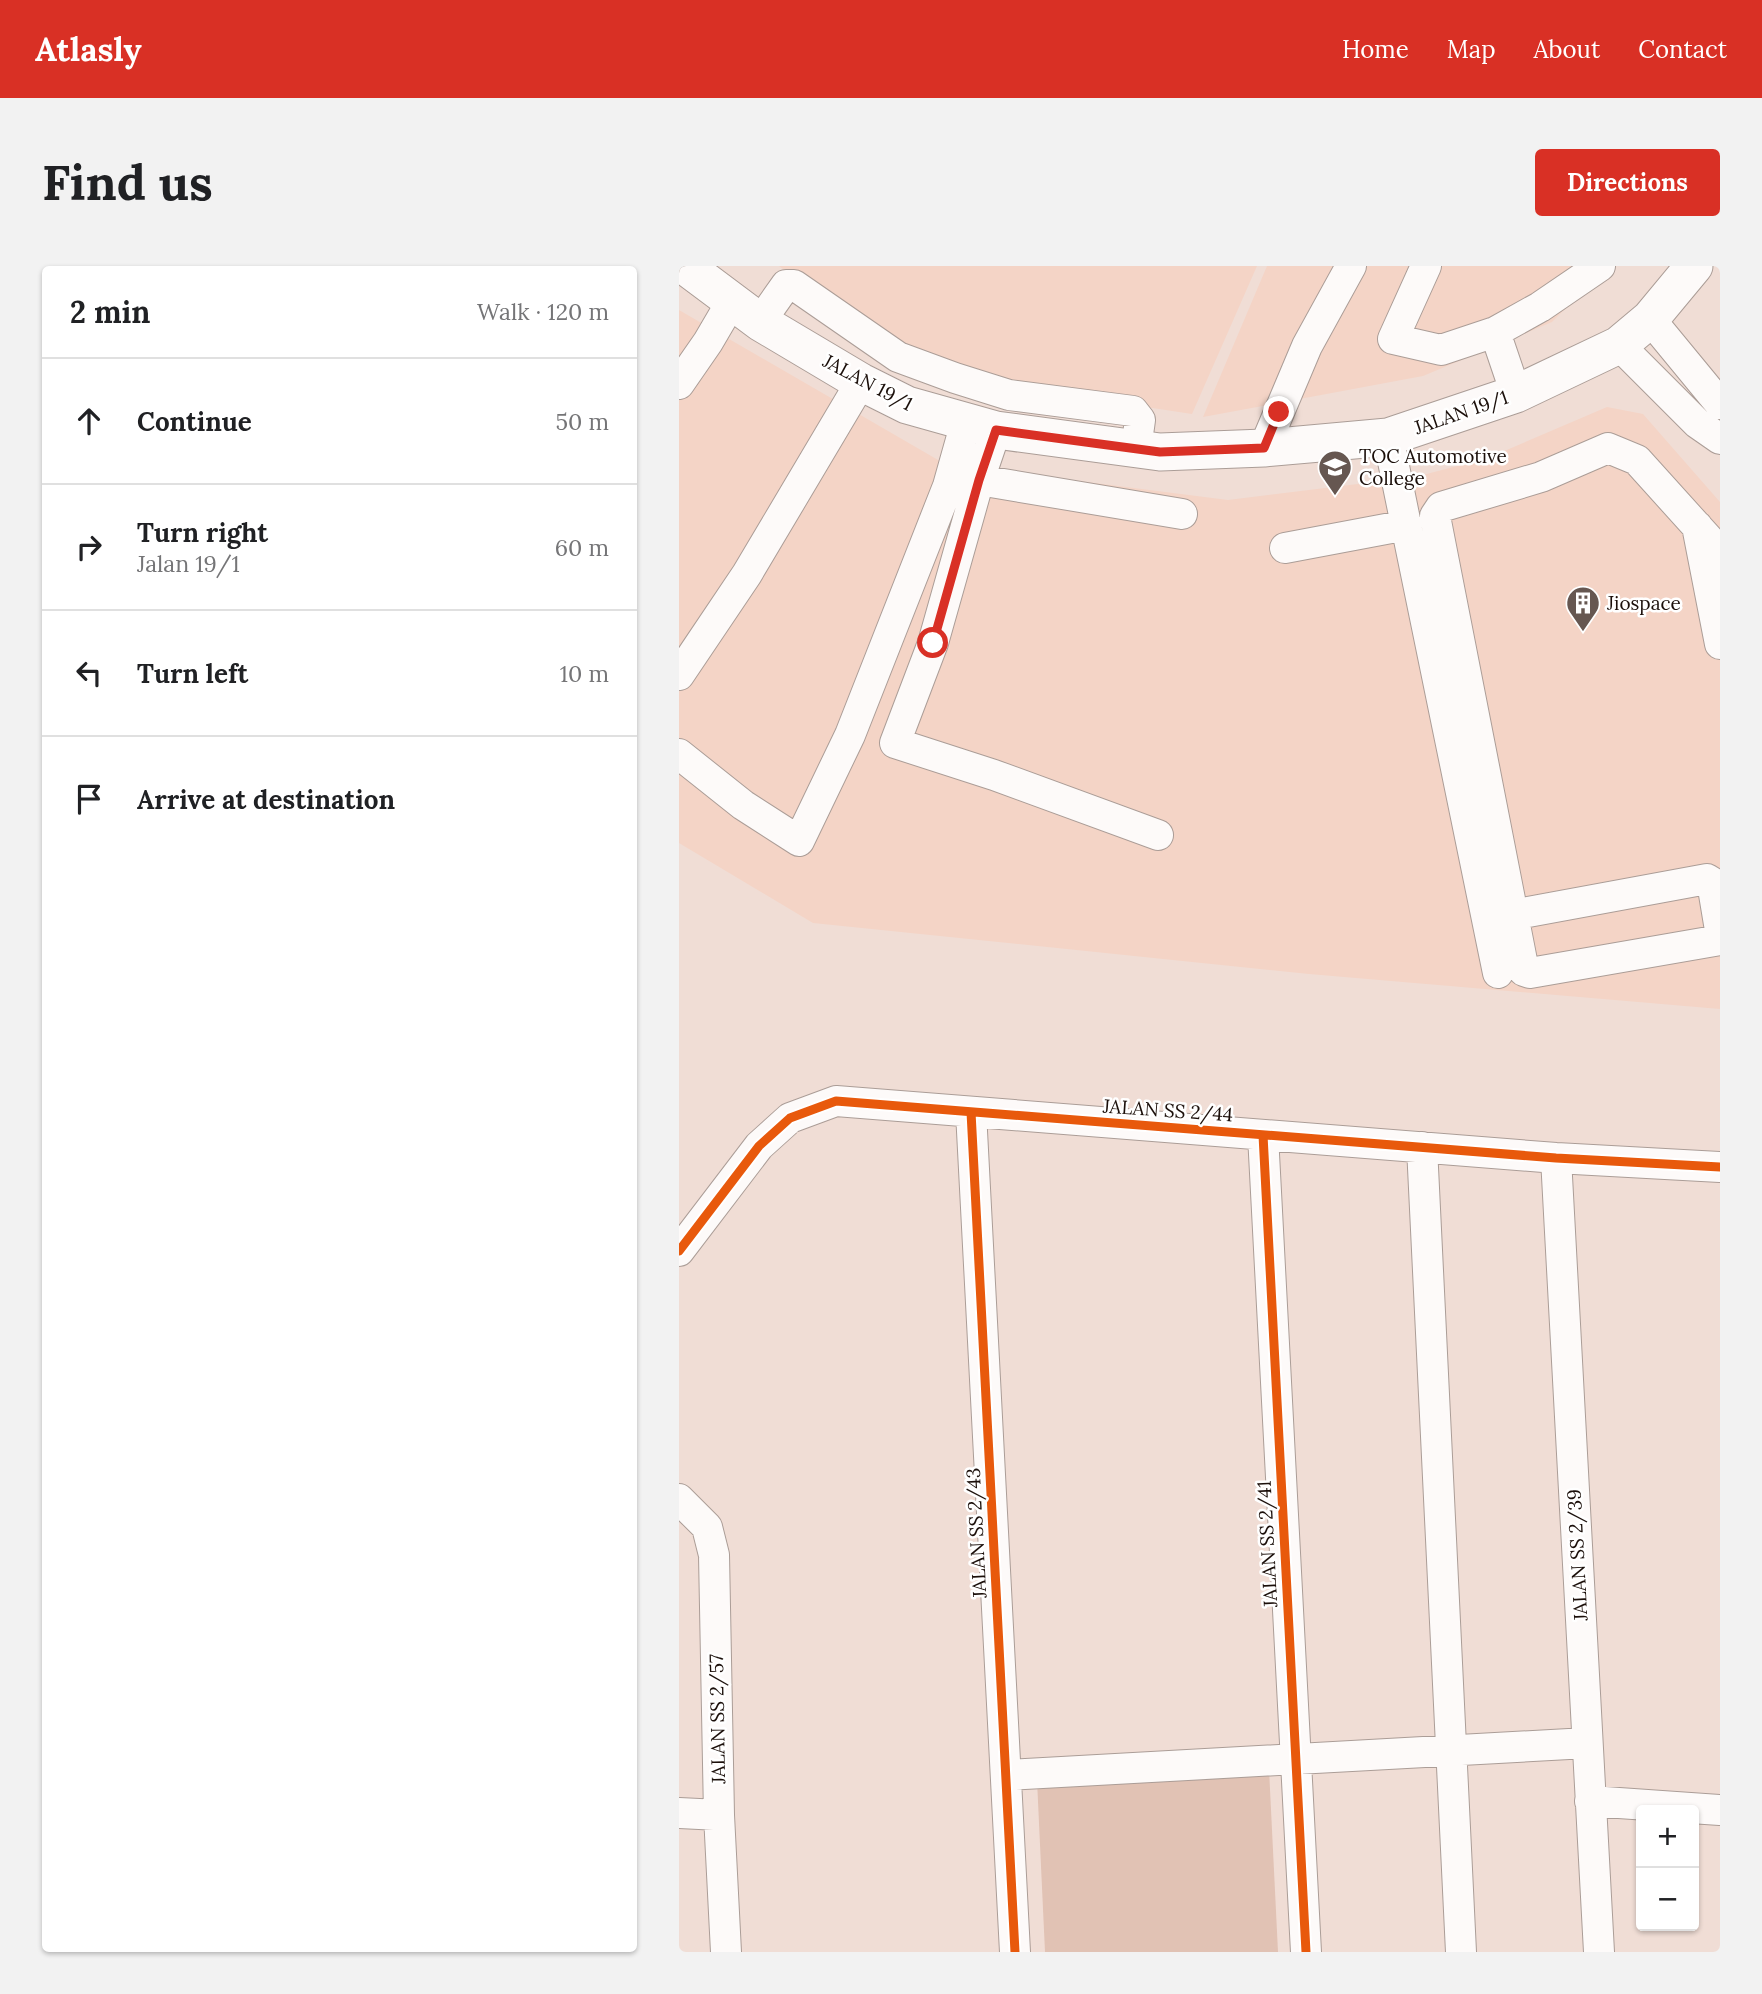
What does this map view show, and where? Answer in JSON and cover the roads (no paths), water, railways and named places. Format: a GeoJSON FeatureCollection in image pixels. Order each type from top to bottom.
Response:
{"type":"FeatureCollection","features":[{"type":"Feature","properties":{"kind":"main road","name":"JALAN 19/1"},"geometry":{"type":"LineString","coordinates":[[686,267],[760,322],[861,382],[907,405],[981,426],[1160,452],[1264,448],[1388,437],[1516,394],[1619,345],[1650,319],[1694,266]]}},
{"type":"Feature","properties":{"kind":"street"},"geometry":{"type":"LineString","coordinates":[[1264,448],[1307,346],[1351,266]]}},
{"type":"Feature","properties":{"kind":"street"},"geometry":{"type":"LineString","coordinates":[[1426,266],[1393,339],[1441,349],[1495,332],[1540,307],[1600,266]]}},
{"type":"Feature","properties":{"kind":"street"},"geometry":{"type":"LineString","coordinates":[[760,322],[786,285],[794,285],[898,357],[932,370],[1009,395],[1059,399],[1133,411],[1140,420],[1136,449]]}},
{"type":"Feature","properties":{"kind":"street"},"geometry":{"type":"LineString","coordinates":[[679,384],[708,342],[731,301]]}},
{"type":"Feature","properties":{"kind":"street"},"geometry":{"type":"LineString","coordinates":[[1650,319],[1720,404]]}},
{"type":"Feature","properties":{"kind":"street"},"geometry":{"type":"LineString","coordinates":[[1495,332],[1516,394]]}},
{"type":"Feature","properties":{"kind":"street"},"geometry":{"type":"LineString","coordinates":[[1619,345],[1697,423],[1720,439]]}},
{"type":"Feature","properties":{"kind":"street"},"geometry":{"type":"LineString","coordinates":[[679,675],[747,574],[861,382]]}},
{"type":"Feature","properties":{"kind":"street"},"geometry":{"type":"LineString","coordinates":[[981,426],[979,480],[933,643],[895,743],[994,775],[1158,835]]}},
{"type":"Feature","properties":{"kind":"street"},"geometry":{"type":"LineString","coordinates":[[679,754],[743,805],[799,841],[851,735],[948,486],[981,426]]}},
{"type":"Feature","properties":{"kind":"street"},"geometry":{"type":"LineString","coordinates":[[1388,437],[1498,972]]}},
{"type":"Feature","properties":{"kind":"street"},"geometry":{"type":"LineString","coordinates":[[1720,552],[1637,460],[1608,449],[1541,477],[1441,508],[1435,516],[1524,971],[1530,973],[1720,940]]}},
{"type":"Feature","properties":{"kind":"street"},"geometry":{"type":"LineString","coordinates":[[979,480],[1182,514]]}},
{"type":"Feature","properties":{"kind":"street"},"geometry":{"type":"LineString","coordinates":[[1285,548],[1406,525]]}},
{"type":"Feature","properties":{"kind":"street"},"geometry":{"type":"LineString","coordinates":[[1697,526],[1720,644]]}},
{"type":"Feature","properties":{"kind":"street"},"geometry":{"type":"LineString","coordinates":[[1512,915],[1707,880],[1712,882],[1720,930]]}},
{"type":"Feature","properties":{"kind":"street","name":"JALAN SS 2/44"},"geometry":{"type":"LineString","coordinates":[[679,1251],[759,1146],[790,1118],[836,1101],[1556,1158],[1720,1167]]}},
{"type":"Feature","properties":{"kind":"street","name":"JALAN SS 2/43"},"geometry":{"type":"LineString","coordinates":[[971,1112],[1015,1952]]}},
{"type":"Feature","properties":{"kind":"street","name":"JALAN SS 2/41"},"geometry":{"type":"LineString","coordinates":[[1263,1135],[1306,1952]]}},
{"type":"Feature","properties":{"kind":"street"},"geometry":{"type":"LineString","coordinates":[[1422,1147],[1461,1952]]}},
{"type":"Feature","properties":{"kind":"street","name":"JALAN SS 2/39"},"geometry":{"type":"LineString","coordinates":[[1556,1158],[1599,1952]]}},
{"type":"Feature","properties":{"kind":"street","name":"JALAN SS 2/57"},"geometry":{"type":"LineString","coordinates":[[679,1499],[707,1527],[714,1555],[719,1815],[726,1952]]}},
{"type":"Feature","properties":{"kind":"street"},"geometry":{"type":"LineString","coordinates":[[1006,1775],[1587,1743]]}},
{"type":"Feature","properties":{"kind":"street"},"geometry":{"type":"LineString","coordinates":[[1590,1801],[1720,1810]]}},
{"type":"Feature","properties":{"kind":"street"},"geometry":{"type":"LineString","coordinates":[[679,1812],[719,1815]]}},
{"type":"Feature","properties":{"kind":"place","name":"TOC Automotive College"},"geometry":{"type":"Point","coordinates":[1335,497]}},
{"type":"Feature","properties":{"kind":"place","name":"Jiospace"},"geometry":{"type":"Point","coordinates":[1583,633]}}]}
